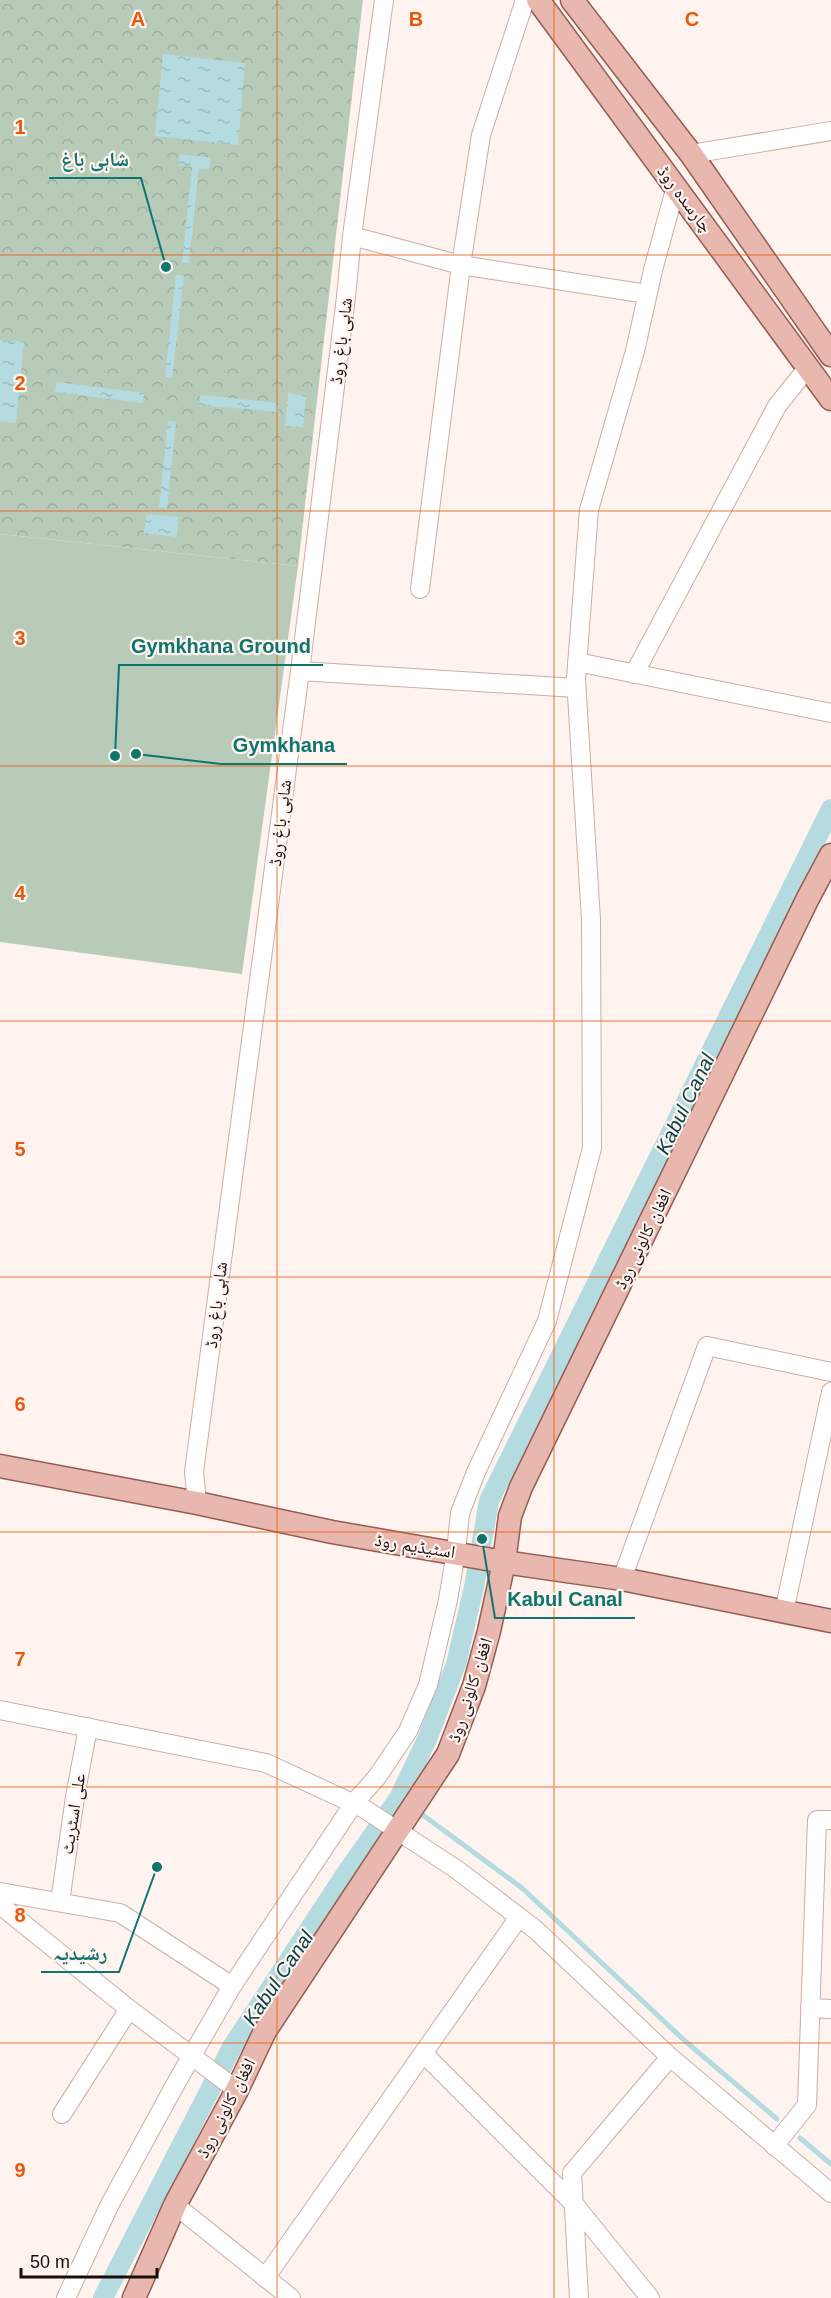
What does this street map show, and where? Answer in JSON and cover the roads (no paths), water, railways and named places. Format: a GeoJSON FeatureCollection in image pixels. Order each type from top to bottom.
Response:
{"type":"FeatureCollection","features":[{"type":"Feature","properties":{"kind":"main road","name":"چارسدہ روڈ"},"geometry":{"type":"LineString","coordinates":[[538,0],[831,399]]}},
{"type":"Feature","properties":{"kind":"main road","name":"چارسدہ روڈ"},"geometry":{"type":"LineString","coordinates":[[572,0],[691,154],[831,355]]}},
{"type":"Feature","properties":{"kind":"main road","name":"افغان کالونی روڈ"},"geometry":{"type":"LineString","coordinates":[[135,2298],[175,2205],[265,2031],[395,1828],[419,1801],[448,1754],[474,1686],[489,1631],[510,1516],[524,1480],[831,855]]}},
{"type":"Feature","properties":{"kind":"main road","name":"اسٹیڈیم روڈ"},"geometry":{"type":"LineString","coordinates":[[0,1466],[197,1503],[332,1532],[622,1579],[831,1621]]}},
{"type":"Feature","properties":{"kind":"street","name":"شاہی باغ روڈ"},"geometry":{"type":"LineString","coordinates":[[197,1503],[194,1472],[300,671],[346,297],[351,236],[384,0]]}},
{"type":"Feature","properties":{"kind":"street"},"geometry":{"type":"LineString","coordinates":[[420,589],[461,265],[481,135],[525,0]]}},
{"type":"Feature","properties":{"kind":"street"},"geometry":{"type":"LineString","coordinates":[[691,154],[831,131]]}},
{"type":"Feature","properties":{"kind":"street"},"geometry":{"type":"LineString","coordinates":[[66,2298],[110,2204],[194,2059],[232,1986],[408,1731],[428,1685],[448,1600],[460,1514],[476,1472],[547,1321],[592,1148],[591,920],[576,688],[589,510],[635,351],[647,294],[676,186]]}},
{"type":"Feature","properties":{"kind":"street"},"geometry":{"type":"LineString","coordinates":[[351,236],[461,265],[647,294]]}},
{"type":"Feature","properties":{"kind":"street"},"geometry":{"type":"LineString","coordinates":[[634,674],[777,406],[808,367]]}},
{"type":"Feature","properties":{"kind":"street"},"geometry":{"type":"LineString","coordinates":[[577,662],[831,713]]}},
{"type":"Feature","properties":{"kind":"street"},"geometry":{"type":"LineString","coordinates":[[300,671],[576,688]]}},
{"type":"Feature","properties":{"kind":"street"},"geometry":{"type":"LineString","coordinates":[[622,1579],[706,1346],[831,1372]]}},
{"type":"Feature","properties":{"kind":"street"},"geometry":{"type":"LineString","coordinates":[[784,1612],[823,1469],[831,1392]]}},
{"type":"Feature","properties":{"kind":"street"},"geometry":{"type":"LineString","coordinates":[[0,1710],[266,1763],[358,1805],[456,1869],[519,1917],[670,2057],[831,2193]]}},
{"type":"Feature","properties":{"kind":"street","name":"علی اسٹریٹ"},"geometry":{"type":"LineString","coordinates":[[60,1902],[88,1727]]}},
{"type":"Feature","properties":{"kind":"street"},"geometry":{"type":"LineString","coordinates":[[774,2146],[807,2105],[817,1820],[831,1820]]}},
{"type":"Feature","properties":{"kind":"street"},"geometry":{"type":"LineString","coordinates":[[0,1892],[120,1913],[232,1986]]}},
{"type":"Feature","properties":{"kind":"street"},"geometry":{"type":"LineString","coordinates":[[0,1905],[129,2009],[235,2089]]}},
{"type":"Feature","properties":{"kind":"street"},"geometry":{"type":"LineString","coordinates":[[265,2278],[519,1917]]}},
{"type":"Feature","properties":{"kind":"street"},"geometry":{"type":"LineString","coordinates":[[810,2008],[831,2008]]}},
{"type":"Feature","properties":{"kind":"street"},"geometry":{"type":"LineString","coordinates":[[62,2114],[129,2009]]}},
{"type":"Feature","properties":{"kind":"street"},"geometry":{"type":"LineString","coordinates":[[423,2053],[574,2204],[650,2298]]}},
{"type":"Feature","properties":{"kind":"street"},"geometry":{"type":"LineString","coordinates":[[579,2298],[572,2173],[670,2057]]}},
{"type":"Feature","properties":{"kind":"street"},"geometry":{"type":"LineString","coordinates":[[175,2205],[291,2298]]}},
{"type":"Feature","properties":{"kind":"water"},"geometry":{"type":"Polygon","coordinates":[[[163,54],[245,63],[238,145],[155,136],[163,54]]]}},
{"type":"Feature","properties":{"kind":"water"},"geometry":{"type":"Polygon","coordinates":[[[180,154],[211,158],[209,169],[199,168],[189,263],[182,263],[192,167],[178,165],[180,154]]]}},
{"type":"Feature","properties":{"kind":"water"},"geometry":{"type":"Polygon","coordinates":[[[176,275],[184,276],[172,378],[165,377],[176,275]]]}},
{"type":"Feature","properties":{"kind":"water"},"geometry":{"type":"Polygon","coordinates":[[[0,340],[24,342],[16,423],[0,421],[0,340]]]}},
{"type":"Feature","properties":{"kind":"water"},"geometry":{"type":"Polygon","coordinates":[[[57,382],[144,393],[143,403],[55,392],[57,382]]]}},
{"type":"Feature","properties":{"kind":"water"},"geometry":{"type":"Polygon","coordinates":[[[288,393],[306,395],[303,427],[285,426],[288,393]]]}},
{"type":"Feature","properties":{"kind":"water"},"geometry":{"type":"Polygon","coordinates":[[[200,395],[279,403],[278,412],[199,405],[200,395]]]}},
{"type":"Feature","properties":{"kind":"water"},"geometry":{"type":"Polygon","coordinates":[[[168,421],[176,422],[167,509],[159,508],[168,421]]]}},
{"type":"Feature","properties":{"kind":"water"},"geometry":{"type":"Polygon","coordinates":[[[146,514],[179,517],[177,537],[144,533],[146,514]]]}},
{"type":"Feature","properties":{"kind":"waterway","name":"Kabul Canal"},"geometry":{"type":"LineString","coordinates":[[103,2298],[232,2047],[345,1875],[399,1798],[428,1737],[456,1664],[474,1587],[489,1501],[831,809]]}},
{"type":"Feature","properties":{"kind":"waterway"},"geometry":{"type":"LineString","coordinates":[[399,1798],[409,1805]]}},
{"type":"Feature","properties":{"kind":"waterway"},"geometry":{"type":"LineString","coordinates":[[416,1810],[522,1888],[685,2041],[777,2119]]}},
{"type":"Feature","properties":{"kind":"waterway"},"geometry":{"type":"LineString","coordinates":[[800,2138],[831,2164]]}},
{"type":"Feature","properties":{"kind":"place","name":"شاہی باغ"},"geometry":{"type":"Point","coordinates":[166,267]}},
{"type":"Feature","properties":{"kind":"place","name":"Gymkhana"},"geometry":{"type":"Point","coordinates":[136,754]}},
{"type":"Feature","properties":{"kind":"place","name":"Gymkhana Ground"},"geometry":{"type":"Point","coordinates":[115,756]}},
{"type":"Feature","properties":{"kind":"place","name":"Kabul Canal"},"geometry":{"type":"Point","coordinates":[482,1539]}},
{"type":"Feature","properties":{"kind":"place","name":"رشیدیہ"},"geometry":{"type":"Point","coordinates":[157,1867]}}]}
